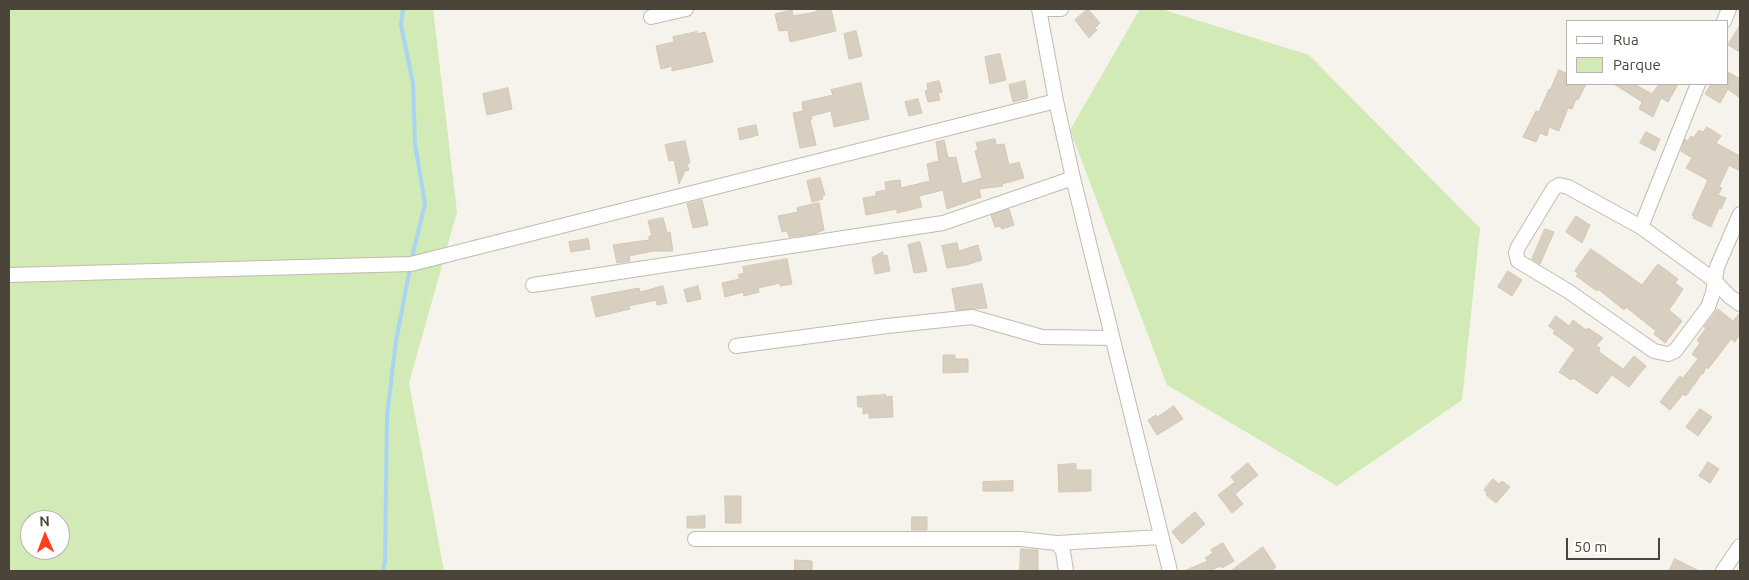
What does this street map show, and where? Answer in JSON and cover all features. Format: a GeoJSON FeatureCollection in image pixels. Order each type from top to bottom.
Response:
{"type":"FeatureCollection","features":[{"type":"Feature","properties":{"kind":"street"},"geometry":{"type":"LineString","coordinates":[[651,17],[686,9]]}},
{"type":"Feature","properties":{"kind":"street"},"geometry":{"type":"LineString","coordinates":[[1061,9],[1039,9],[1056,101],[1073,178],[1170,571]]}},
{"type":"Feature","properties":{"kind":"street"},"geometry":{"type":"LineString","coordinates":[[1641,227],[1698,85]]}},
{"type":"Feature","properties":{"kind":"street"},"geometry":{"type":"LineString","coordinates":[[9,275],[411,264],[1056,101]]}},
{"type":"Feature","properties":{"kind":"street"},"geometry":{"type":"LineString","coordinates":[[533,285],[943,223],[1073,178]]}},
{"type":"Feature","properties":{"kind":"street"},"geometry":{"type":"LineString","coordinates":[[1740,214],[1717,267],[1714,280],[1712,293],[1708,306],[1675,351],[1668,354],[1654,351],[1568,291],[1518,260],[1516,253],[1554,188],[1560,184],[1641,227],[1714,280],[1729,296],[1740,304]]}},
{"type":"Feature","properties":{"kind":"street"},"geometry":{"type":"LineString","coordinates":[[736,346],[886,326],[972,317],[1042,338],[1112,338]]}},
{"type":"Feature","properties":{"kind":"street"},"geometry":{"type":"LineString","coordinates":[[695,539],[1020,539],[1057,543],[1161,537]]}},
{"type":"Feature","properties":{"kind":"street"},"geometry":{"type":"LineString","coordinates":[[1057,543],[1063,551],[1066,571]]}},
{"type":"Feature","properties":{"kind":"street"},"geometry":{"type":"LineString","coordinates":[[1723,571],[1740,546]]}},
{"type":"Feature","properties":{"kind":"green space"},"geometry":{"type":"Polygon","coordinates":[[[9,9],[433,9],[457,212],[409,383],[444,571],[9,571],[9,9]]]}},
{"type":"Feature","properties":{"kind":"green space"},"geometry":{"type":"Polygon","coordinates":[[[1140,9],[1161,9],[1309,55],[1480,228],[1462,400],[1337,486],[1167,385],[1070,130],[1140,9]]]}},
{"type":"Feature","properties":{"kind":"building"},"geometry":{"type":"Polygon","coordinates":[[[816,9],[831,9],[836,31],[790,42],[788,30],[779,31],[775,14],[792,10],[793,16],[816,12],[816,9]]]}},
{"type":"Feature","properties":{"kind":"building"},"geometry":{"type":"Polygon","coordinates":[[[1088,9],[1100,23],[1095,28],[1097,30],[1089,38],[1075,20],[1088,9]]]}},
{"type":"Feature","properties":{"kind":"building"},"geometry":{"type":"Polygon","coordinates":[[[1740,25],[1740,52],[1729,46],[1740,25]]]}},
{"type":"Feature","properties":{"kind":"building"},"geometry":{"type":"Polygon","coordinates":[[[856,31],[862,56],[849,59],[844,34],[856,31]]]}},
{"type":"Feature","properties":{"kind":"building"},"geometry":{"type":"Polygon","coordinates":[[[697,32],[697,34],[705,32],[713,62],[672,71],[672,66],[661,69],[656,46],[674,42],[673,37],[697,32]]]}},
{"type":"Feature","properties":{"kind":"building"},"geometry":{"type":"Polygon","coordinates":[[[1000,54],[1006,80],[990,84],[985,57],[1000,54]]]}},
{"type":"Feature","properties":{"kind":"building"},"geometry":{"type":"Polygon","coordinates":[[[1559,70],[1566,73],[1566,85],[1586,85],[1572,109],[1568,108],[1559,131],[1549,127],[1547,136],[1540,133],[1536,142],[1523,137],[1536,111],[1539,112],[1559,70]]]}},
{"type":"Feature","properties":{"kind":"building"},"geometry":{"type":"Polygon","coordinates":[[[1729,73],[1740,79],[1740,98],[1728,89],[1720,103],[1705,94],[1710,85],[1729,85],[1729,73]]]}},
{"type":"Feature","properties":{"kind":"building"},"geometry":{"type":"Polygon","coordinates":[[[939,81],[942,92],[938,93],[940,100],[928,102],[925,91],[928,90],[927,84],[939,81]]]}},
{"type":"Feature","properties":{"kind":"building"},"geometry":{"type":"Polygon","coordinates":[[[1025,81],[1028,98],[1013,102],[1009,85],[1025,81]]]}},
{"type":"Feature","properties":{"kind":"building"},"geometry":{"type":"Polygon","coordinates":[[[861,83],[869,119],[834,127],[831,111],[811,116],[812,119],[810,120],[816,145],[800,148],[793,113],[803,111],[802,102],[833,95],[831,90],[861,83]]]}},
{"type":"Feature","properties":{"kind":"building"},"geometry":{"type":"Polygon","coordinates":[[[1616,85],[1636,85],[1652,94],[1658,85],[1677,85],[1668,102],[1661,98],[1653,117],[1639,109],[1642,102],[1616,85]]]}},
{"type":"Feature","properties":{"kind":"building"},"geometry":{"type":"Polygon","coordinates":[[[508,88],[512,109],[487,115],[483,94],[508,88]]]}},
{"type":"Feature","properties":{"kind":"building"},"geometry":{"type":"Polygon","coordinates":[[[918,99],[922,113],[909,116],[905,102],[918,99]]]}},
{"type":"Feature","properties":{"kind":"building"},"geometry":{"type":"Polygon","coordinates":[[[756,125],[758,135],[740,140],[738,129],[756,125]]]}},
{"type":"Feature","properties":{"kind":"building"},"geometry":{"type":"Polygon","coordinates":[[[1707,127],[1721,136],[1716,143],[1740,156],[1740,171],[1729,165],[1719,187],[1722,188],[1718,195],[1726,198],[1721,209],[1719,208],[1711,227],[1693,218],[1694,216],[1692,215],[1708,180],[1686,168],[1692,158],[1681,151],[1685,139],[1688,141],[1699,130],[1703,132],[1707,127]]]}},
{"type":"Feature","properties":{"kind":"building"},"geometry":{"type":"Polygon","coordinates":[[[1646,132],[1660,139],[1655,151],[1640,143],[1646,132]]]}},
{"type":"Feature","properties":{"kind":"building"},"geometry":{"type":"Polygon","coordinates":[[[995,139],[996,145],[1004,144],[1009,165],[1019,162],[1024,178],[1002,184],[1003,186],[979,189],[981,197],[947,209],[943,190],[919,196],[922,207],[897,213],[897,209],[866,215],[863,198],[876,196],[876,192],[886,190],[885,182],[900,180],[901,188],[930,181],[927,164],[939,161],[936,142],[944,140],[948,158],[956,157],[962,184],[982,178],[975,151],[978,149],[976,143],[995,139]]]}},
{"type":"Feature","properties":{"kind":"building"},"geometry":{"type":"Polygon","coordinates":[[[685,141],[690,163],[687,164],[689,170],[685,171],[679,184],[674,160],[669,161],[665,145],[685,141]]]}},
{"type":"Feature","properties":{"kind":"building"},"geometry":{"type":"Polygon","coordinates":[[[820,178],[825,195],[822,196],[823,199],[812,202],[807,181],[820,178]]]}},
{"type":"Feature","properties":{"kind":"building"},"geometry":{"type":"Polygon","coordinates":[[[702,200],[708,225],[693,228],[687,204],[702,200]]]}},
{"type":"Feature","properties":{"kind":"building"},"geometry":{"type":"Polygon","coordinates":[[[819,203],[824,230],[814,234],[789,237],[787,231],[782,232],[778,216],[798,212],[797,208],[819,203]]]}},
{"type":"Feature","properties":{"kind":"building"},"geometry":{"type":"Polygon","coordinates":[[[1009,209],[1014,225],[1002,229],[1000,226],[995,227],[991,215],[1009,209]]]}},
{"type":"Feature","properties":{"kind":"building"},"geometry":{"type":"Polygon","coordinates":[[[1576,216],[1590,225],[1582,243],[1566,232],[1576,216]]]}},
{"type":"Feature","properties":{"kind":"building"},"geometry":{"type":"Polygon","coordinates":[[[663,218],[667,233],[670,232],[673,251],[653,251],[629,256],[630,261],[617,263],[613,245],[649,240],[649,236],[652,236],[648,221],[663,218]]]}},
{"type":"Feature","properties":{"kind":"building"},"geometry":{"type":"Polygon","coordinates":[[[1545,229],[1554,232],[1540,264],[1532,259],[1545,229]]]}},
{"type":"Feature","properties":{"kind":"building"},"geometry":{"type":"Polygon","coordinates":[[[588,239],[590,249],[571,252],[569,242],[588,239]]]}},
{"type":"Feature","properties":{"kind":"building"},"geometry":{"type":"Polygon","coordinates":[[[920,242],[927,271],[914,273],[908,245],[920,242]]]}},
{"type":"Feature","properties":{"kind":"building"},"geometry":{"type":"Polygon","coordinates":[[[957,243],[959,251],[978,245],[982,260],[947,268],[942,246],[957,243]]]}},
{"type":"Feature","properties":{"kind":"building"},"geometry":{"type":"Polygon","coordinates":[[[1591,249],[1642,285],[1658,264],[1678,279],[1675,283],[1683,289],[1669,310],[1682,321],[1665,343],[1654,334],[1656,331],[1626,307],[1624,310],[1598,289],[1597,291],[1576,276],[1578,273],[1575,271],[1591,249]]]}},
{"type":"Feature","properties":{"kind":"building"},"geometry":{"type":"Polygon","coordinates":[[[883,252],[883,256],[887,255],[890,271],[875,274],[872,258],[883,252]]]}},
{"type":"Feature","properties":{"kind":"building"},"geometry":{"type":"Polygon","coordinates":[[[787,259],[792,284],[780,286],[780,283],[758,288],[759,292],[744,296],[743,292],[725,297],[722,283],[740,279],[738,275],[744,273],[743,267],[787,259]]]}},
{"type":"Feature","properties":{"kind":"building"},"geometry":{"type":"Polygon","coordinates":[[[1508,271],[1522,280],[1512,296],[1498,287],[1508,271]]]}},
{"type":"Feature","properties":{"kind":"building"},"geometry":{"type":"Polygon","coordinates":[[[982,284],[987,308],[956,310],[952,289],[982,284]]]}},
{"type":"Feature","properties":{"kind":"building"},"geometry":{"type":"Polygon","coordinates":[[[663,286],[667,303],[657,305],[656,300],[629,306],[630,309],[596,317],[591,297],[639,288],[640,292],[663,286]]]}},
{"type":"Feature","properties":{"kind":"building"},"geometry":{"type":"Polygon","coordinates":[[[698,286],[701,299],[687,302],[684,290],[698,286]]]}},
{"type":"Feature","properties":{"kind":"building"},"geometry":{"type":"Polygon","coordinates":[[[1718,309],[1733,321],[1740,313],[1740,334],[1735,342],[1731,339],[1708,369],[1706,367],[1703,374],[1686,396],[1683,394],[1670,410],[1660,402],[1680,376],[1683,378],[1698,359],[1692,354],[1700,343],[1697,340],[1718,309]]]}},
{"type":"Feature","properties":{"kind":"building"},"geometry":{"type":"Polygon","coordinates":[[[1556,316],[1569,326],[1573,320],[1586,330],[1588,328],[1603,338],[1596,346],[1600,348],[1599,352],[1623,369],[1634,356],[1646,366],[1629,387],[1612,375],[1597,394],[1573,378],[1571,380],[1559,372],[1575,349],[1553,333],[1555,331],[1549,326],[1556,316]]]}},
{"type":"Feature","properties":{"kind":"building"},"geometry":{"type":"Polygon","coordinates":[[[955,355],[955,359],[968,359],[968,372],[943,373],[943,356],[955,355]]]}},
{"type":"Feature","properties":{"kind":"building"},"geometry":{"type":"Polygon","coordinates":[[[886,395],[886,397],[892,396],[893,417],[869,418],[869,413],[863,414],[863,407],[858,407],[857,397],[886,395]]]}},
{"type":"Feature","properties":{"kind":"building"},"geometry":{"type":"Polygon","coordinates":[[[1174,406],[1183,419],[1157,435],[1148,420],[1156,415],[1157,417],[1174,406]]]}},
{"type":"Feature","properties":{"kind":"building"},"geometry":{"type":"Polygon","coordinates":[[[1700,409],[1712,417],[1698,436],[1686,427],[1700,409]]]}},
{"type":"Feature","properties":{"kind":"building"},"geometry":{"type":"Polygon","coordinates":[[[1708,462],[1719,469],[1710,483],[1699,476],[1708,462]]]}},
{"type":"Feature","properties":{"kind":"building"},"geometry":{"type":"Polygon","coordinates":[[[1248,463],[1258,475],[1235,494],[1243,504],[1232,513],[1218,495],[1235,482],[1231,477],[1248,463]]]}},
{"type":"Feature","properties":{"kind":"building"},"geometry":{"type":"Polygon","coordinates":[[[1076,464],[1076,470],[1091,470],[1091,491],[1059,492],[1058,465],[1076,464]]]}},
{"type":"Feature","properties":{"kind":"building"},"geometry":{"type":"Polygon","coordinates":[[[1493,479],[1499,484],[1502,481],[1510,487],[1496,503],[1486,495],[1487,493],[1484,490],[1493,479]]]}},
{"type":"Feature","properties":{"kind":"building"},"geometry":{"type":"Polygon","coordinates":[[[1013,481],[1013,491],[983,491],[983,482],[1013,481]]]}},
{"type":"Feature","properties":{"kind":"building"},"geometry":{"type":"Polygon","coordinates":[[[725,496],[741,496],[741,523],[726,523],[725,496]]]}},
{"type":"Feature","properties":{"kind":"building"},"geometry":{"type":"Polygon","coordinates":[[[1195,512],[1205,524],[1182,544],[1172,532],[1195,512]]]}},
{"type":"Feature","properties":{"kind":"building"},"geometry":{"type":"Polygon","coordinates":[[[705,516],[705,528],[687,528],[687,517],[705,516]]]}},
{"type":"Feature","properties":{"kind":"building"},"geometry":{"type":"Polygon","coordinates":[[[912,517],[927,517],[927,530],[912,530],[912,517]]]}},
{"type":"Feature","properties":{"kind":"building"},"geometry":{"type":"Polygon","coordinates":[[[1223,543],[1234,561],[1222,568],[1221,566],[1209,571],[1184,571],[1208,561],[1205,558],[1213,553],[1211,550],[1223,543]]]}},
{"type":"Feature","properties":{"kind":"building"},"geometry":{"type":"Polygon","coordinates":[[[1263,547],[1276,567],[1271,571],[1231,571],[1263,547]]]}},
{"type":"Feature","properties":{"kind":"building"},"geometry":{"type":"Polygon","coordinates":[[[1021,549],[1038,550],[1038,571],[1020,571],[1021,549]]]}},
{"type":"Feature","properties":{"kind":"building"},"geometry":{"type":"Polygon","coordinates":[[[1675,559],[1699,571],[1669,571],[1675,559]]]}},
{"type":"Feature","properties":{"kind":"building"},"geometry":{"type":"Polygon","coordinates":[[[795,560],[812,561],[812,571],[795,571],[795,560]]]}},
{"type":"Feature","properties":{"kind":"waterway"},"geometry":{"type":"LineString","coordinates":[[403,9],[401,25],[413,83],[415,144],[425,204],[411,261]]}},
{"type":"Feature","properties":{"kind":"waterway"},"geometry":{"type":"LineString","coordinates":[[383,571],[385,561],[387,416],[396,341],[410,268]]}}]}
